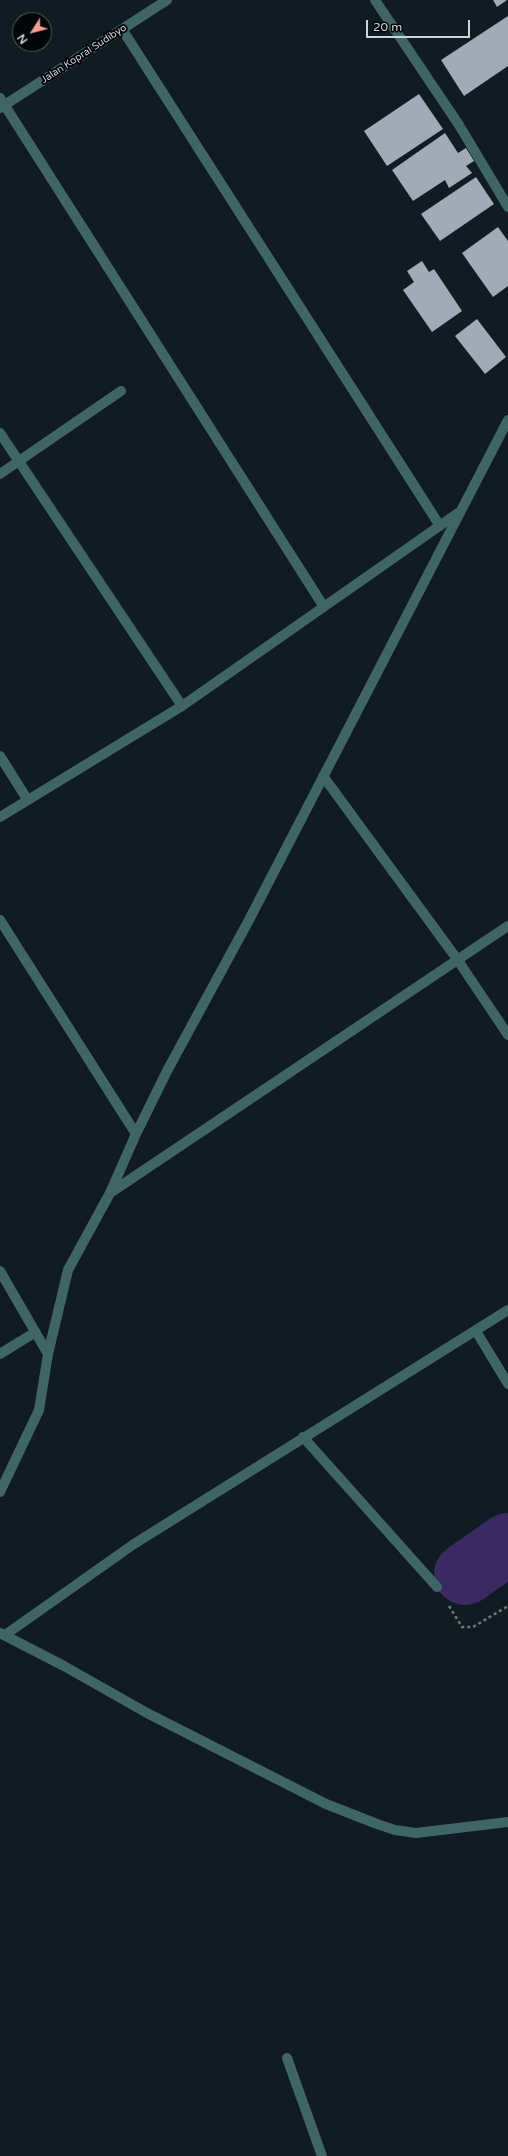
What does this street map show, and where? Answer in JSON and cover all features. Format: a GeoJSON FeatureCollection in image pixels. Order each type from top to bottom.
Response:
{"type":"FeatureCollection","features":[{"type":"Feature","properties":{"kind":"street","name":"Jalan Kopral Sudibyo"},"geometry":{"type":"LineString","coordinates":[[2,104],[167,0]]}},
{"type":"Feature","properties":{"kind":"street"},"geometry":{"type":"LineString","coordinates":[[375,0],[459,125],[508,207]]}},
{"type":"Feature","properties":{"kind":"street"},"geometry":{"type":"LineString","coordinates":[[122,29],[440,526]]}},
{"type":"Feature","properties":{"kind":"street"},"geometry":{"type":"LineString","coordinates":[[2,104],[324,607]]}},
{"type":"Feature","properties":{"kind":"street"},"geometry":{"type":"LineString","coordinates":[[0,474],[121,391]]}},
{"type":"Feature","properties":{"kind":"street"},"geometry":{"type":"LineString","coordinates":[[0,1492],[39,1410],[48,1354],[68,1270],[110,1193],[136,1134],[167,1071],[249,920],[508,420]]}},
{"type":"Feature","properties":{"kind":"street"},"geometry":{"type":"LineString","coordinates":[[0,433],[182,706]]}},
{"type":"Feature","properties":{"kind":"street"},"geometry":{"type":"LineString","coordinates":[[0,817],[27,799],[182,706],[460,512]]}},
{"type":"Feature","properties":{"kind":"street"},"geometry":{"type":"LineString","coordinates":[[0,756],[27,799]]}},
{"type":"Feature","properties":{"kind":"street"},"geometry":{"type":"LineString","coordinates":[[323,776],[458,959],[508,1035]]}},
{"type":"Feature","properties":{"kind":"street"},"geometry":{"type":"LineString","coordinates":[[0,920],[136,1134]]}},
{"type":"Feature","properties":{"kind":"street"},"geometry":{"type":"LineString","coordinates":[[110,1193],[508,926]]}},
{"type":"Feature","properties":{"kind":"street"},"geometry":{"type":"LineString","coordinates":[[0,1271],[34,1333],[48,1354]]}},
{"type":"Feature","properties":{"kind":"street"},"geometry":{"type":"LineString","coordinates":[[508,1310],[134,1544],[2,1634],[148,1712],[326,1804],[377,1824],[395,1830],[416,1833],[508,1822]]}},
{"type":"Feature","properties":{"kind":"street"},"geometry":{"type":"LineString","coordinates":[[476,1331],[508,1384]]}},
{"type":"Feature","properties":{"kind":"street"},"geometry":{"type":"LineString","coordinates":[[0,1354],[34,1333]]}},
{"type":"Feature","properties":{"kind":"street"},"geometry":{"type":"LineString","coordinates":[[303,1437],[437,1587]]}},
{"type":"Feature","properties":{"kind":"street"},"geometry":{"type":"LineString","coordinates":[[287,2058],[322,2156]]}},
{"type":"Feature","properties":{"kind":"path"},"geometry":{"type":"LineString","coordinates":[[437,1587],[462,1627],[473,1627],[508,1606]]}},
{"type":"Feature","properties":{"kind":"building"},"geometry":{"type":"Polygon","coordinates":[[[493,0],[507,0],[497,7],[493,0]]]}},
{"type":"Feature","properties":{"kind":"building"},"geometry":{"type":"Polygon","coordinates":[[[508,16],[508,66],[464,96],[441,60],[508,16]]]}},
{"type":"Feature","properties":{"kind":"building"},"geometry":{"type":"Polygon","coordinates":[[[419,94],[443,129],[387,166],[364,131],[419,94]]]}},
{"type":"Feature","properties":{"kind":"building"},"geometry":{"type":"Polygon","coordinates":[[[445,133],[458,153],[466,148],[474,161],[466,166],[472,173],[449,188],[445,180],[413,201],[392,170],[445,133]]]}},
{"type":"Feature","properties":{"kind":"building"},"geometry":{"type":"Polygon","coordinates":[[[476,177],[494,204],[440,241],[421,214],[476,177]]]}},
{"type":"Feature","properties":{"kind":"building"},"geometry":{"type":"Polygon","coordinates":[[[498,227],[508,241],[508,286],[493,297],[462,253],[498,227]]]}},
{"type":"Feature","properties":{"kind":"building"},"geometry":{"type":"Polygon","coordinates":[[[422,261],[429,272],[434,269],[462,311],[432,332],[403,290],[414,282],[407,271],[422,261]]]}},
{"type":"Feature","properties":{"kind":"building"},"geometry":{"type":"Polygon","coordinates":[[[477,319],[506,357],[485,374],[455,336],[477,319]]]}},
{"type":"Feature","properties":{"kind":"waterway"},"geometry":{"type":"LineString","coordinates":[[465,1574],[508,1544]]}}]}
